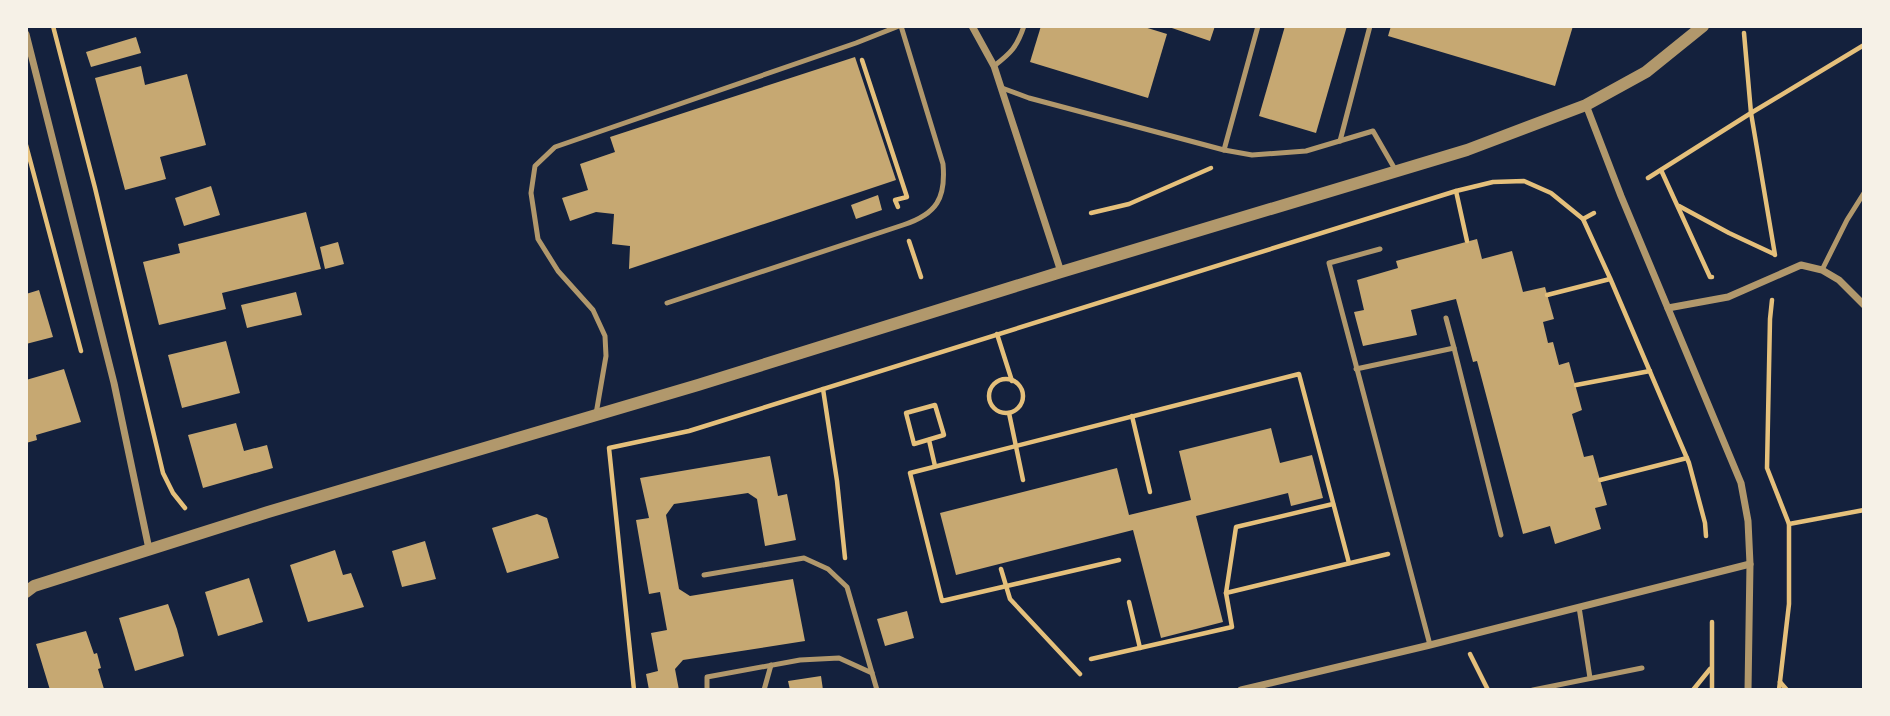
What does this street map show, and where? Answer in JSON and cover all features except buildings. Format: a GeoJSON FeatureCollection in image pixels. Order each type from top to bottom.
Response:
{"type":"FeatureCollection","features":[{"type":"Feature","properties":{"kind":"street"},"geometry":{"type":"LineString","coordinates":[[972,26],[994,66],[1002,88],[1061,272]]}},
{"type":"Feature","properties":{"kind":"street"},"geometry":{"type":"LineString","coordinates":[[26,592],[34,586],[149,548],[738,373],[1467,150],[1586,105],[1646,72],[1703,26]]}},
{"type":"Feature","properties":{"kind":"street"},"geometry":{"type":"LineString","coordinates":[[26,34],[114,383],[149,548]]}},
{"type":"Feature","properties":{"kind":"street"},"geometry":{"type":"LineString","coordinates":[[1586,105],[1621,196],[1741,482],[1748,521],[1750,564],[1748,690]]}},
{"type":"Feature","properties":{"kind":"street"},"geometry":{"type":"LineString","coordinates":[[1668,308],[1728,297],[1801,265],[1822,270],[1839,280],[1864,305]]}},
{"type":"Feature","properties":{"kind":"street"},"geometry":{"type":"LineString","coordinates":[[1241,690],[1750,564]]}},
{"type":"Feature","properties":{"kind":"lane"},"geometry":{"type":"LineString","coordinates":[[596,414],[606,356],[605,336],[593,310],[558,271],[538,239],[531,193],[535,166],[555,147],[900,26],[943,163],[945,182],[940,199],[932,211],[916,221],[667,303]]}},
{"type":"Feature","properties":{"kind":"lane"},"geometry":{"type":"LineString","coordinates":[[994,66],[1012,52],[1024,26]]}},
{"type":"Feature","properties":{"kind":"lane"},"geometry":{"type":"LineString","coordinates":[[1224,150],[1258,26]]}},
{"type":"Feature","properties":{"kind":"lane"},"geometry":{"type":"LineString","coordinates":[[1340,141],[1370,26]]}},
{"type":"Feature","properties":{"kind":"lane"},"geometry":{"type":"LineString","coordinates":[[1002,88],[1029,98],[1252,155],[1306,152],[1373,131],[1396,171]]}},
{"type":"Feature","properties":{"kind":"lane"},"geometry":{"type":"LineString","coordinates":[[1822,270],[1864,192]]}},
{"type":"Feature","properties":{"kind":"lane"},"geometry":{"type":"LineString","coordinates":[[1380,249],[1329,263],[1430,645]]}},
{"type":"Feature","properties":{"kind":"lane"},"geometry":{"type":"LineString","coordinates":[[1446,318],[1501,535]]}},
{"type":"Feature","properties":{"kind":"lane"},"geometry":{"type":"LineString","coordinates":[[1356,369],[1454,348]]}},
{"type":"Feature","properties":{"kind":"lane"},"geometry":{"type":"LineString","coordinates":[[704,575],[804,558],[828,569],[847,587],[877,690]]}},
{"type":"Feature","properties":{"kind":"lane"},"geometry":{"type":"LineString","coordinates":[[1579,607],[1590,678]]}},
{"type":"Feature","properties":{"kind":"lane"},"geometry":{"type":"LineString","coordinates":[[707,690],[707,677],[800,660],[839,658],[872,673]]}},
{"type":"Feature","properties":{"kind":"lane"},"geometry":{"type":"LineString","coordinates":[[764,690],[771,665]]}},
{"type":"Feature","properties":{"kind":"lane"},"geometry":{"type":"LineString","coordinates":[[1533,690],[1642,668]]}},
{"type":"Feature","properties":{"kind":"path"},"geometry":{"type":"LineString","coordinates":[[53,26],[163,473],[173,493],[185,508]]}},
{"type":"Feature","properties":{"kind":"path"},"geometry":{"type":"LineString","coordinates":[[1744,33],[1751,113],[1775,255]]}},
{"type":"Feature","properties":{"kind":"path"},"geometry":{"type":"LineString","coordinates":[[856,43],[890,154],[907,197],[895,200],[898,208]]}},
{"type":"Feature","properties":{"kind":"path"},"geometry":{"type":"LineString","coordinates":[[1648,178],[1864,45]]}},
{"type":"Feature","properties":{"kind":"path"},"geometry":{"type":"LineString","coordinates":[[26,145],[81,351]]}},
{"type":"Feature","properties":{"kind":"path"},"geometry":{"type":"LineString","coordinates":[[1091,213],[1129,204],[1219,164],[1252,155]]}},
{"type":"Feature","properties":{"kind":"path"},"geometry":{"type":"LineString","coordinates":[[1661,170],[1710,277],[1720,276]]}},
{"type":"Feature","properties":{"kind":"path"},"geometry":{"type":"LineString","coordinates":[[634,690],[608,448],[689,430],[1493,182],[1524,181],[1551,193],[1583,219],[1687,458],[1705,523],[1706,536]]}},
{"type":"Feature","properties":{"kind":"path"},"geometry":{"type":"LineString","coordinates":[[1457,191],[1467,241]]}},
{"type":"Feature","properties":{"kind":"path"},"geometry":{"type":"LineString","coordinates":[[1677,205],[1775,255]]}},
{"type":"Feature","properties":{"kind":"path"},"geometry":{"type":"LineString","coordinates":[[1583,219],[1594,213]]}},
{"type":"Feature","properties":{"kind":"path"},"geometry":{"type":"LineString","coordinates":[[908,239],[921,277]]}},
{"type":"Feature","properties":{"kind":"path"},"geometry":{"type":"LineString","coordinates":[[1764,260],[1775,255]]}},
{"type":"Feature","properties":{"kind":"path"},"geometry":{"type":"LineString","coordinates":[[1547,295],[1610,279]]}},
{"type":"Feature","properties":{"kind":"path"},"geometry":{"type":"LineString","coordinates":[[1773,299],[1770,319],[1767,468],[1789,524],[1789,604],[1779,690]]}},
{"type":"Feature","properties":{"kind":"path"},"geometry":{"type":"LineString","coordinates":[[997,334],[1012,381]]}},
{"type":"Feature","properties":{"kind":"path"},"geometry":{"type":"LineString","coordinates":[[1576,386],[1650,371]]}},
{"type":"Feature","properties":{"kind":"path"},"geometry":{"type":"LineString","coordinates":[[1119,560],[942,601],[910,473],[1299,374],[1349,563]]}},
{"type":"Feature","properties":{"kind":"path"},"geometry":{"type":"LineString","coordinates":[[1001,380],[1012,381],[1020,387],[1023,398],[1018,408],[1009,413],[998,411],[990,403],[990,392],[1001,380]]}},
{"type":"Feature","properties":{"kind":"path"},"geometry":{"type":"LineString","coordinates":[[823,389],[837,481],[847,587]]}},
{"type":"Feature","properties":{"kind":"path"},"geometry":{"type":"LineString","coordinates":[[935,405],[944,435],[929,439],[914,443],[906,413],[935,405]]}},
{"type":"Feature","properties":{"kind":"path"},"geometry":{"type":"LineString","coordinates":[[1009,413],[1023,480]]}},
{"type":"Feature","properties":{"kind":"path"},"geometry":{"type":"LineString","coordinates":[[1132,416],[1150,492]]}},
{"type":"Feature","properties":{"kind":"path"},"geometry":{"type":"LineString","coordinates":[[929,439],[935,466]]}},
{"type":"Feature","properties":{"kind":"path"},"geometry":{"type":"LineString","coordinates":[[1600,480],[1687,458]]}},
{"type":"Feature","properties":{"kind":"path"},"geometry":{"type":"LineString","coordinates":[[1091,659],[1232,627],[1226,593],[1236,527],[1333,504]]}},
{"type":"Feature","properties":{"kind":"path"},"geometry":{"type":"LineString","coordinates":[[1789,524],[1864,510]]}},
{"type":"Feature","properties":{"kind":"path"},"geometry":{"type":"LineString","coordinates":[[1226,593],[1388,554]]}},
{"type":"Feature","properties":{"kind":"path"},"geometry":{"type":"LineString","coordinates":[[1001,569],[1010,599],[1080,674]]}},
{"type":"Feature","properties":{"kind":"path"},"geometry":{"type":"LineString","coordinates":[[1129,602],[1140,648]]}},
{"type":"Feature","properties":{"kind":"path"},"geometry":{"type":"LineString","coordinates":[[1712,622],[1712,690]]}},
{"type":"Feature","properties":{"kind":"path"},"geometry":{"type":"LineString","coordinates":[[1477,668],[1488,690]]}},
{"type":"Feature","properties":{"kind":"path"},"geometry":{"type":"LineString","coordinates":[[1693,690],[1712,668]]}},
{"type":"Feature","properties":{"kind":"path"},"geometry":{"type":"LineString","coordinates":[[1780,681],[1787,690]]}}]}
